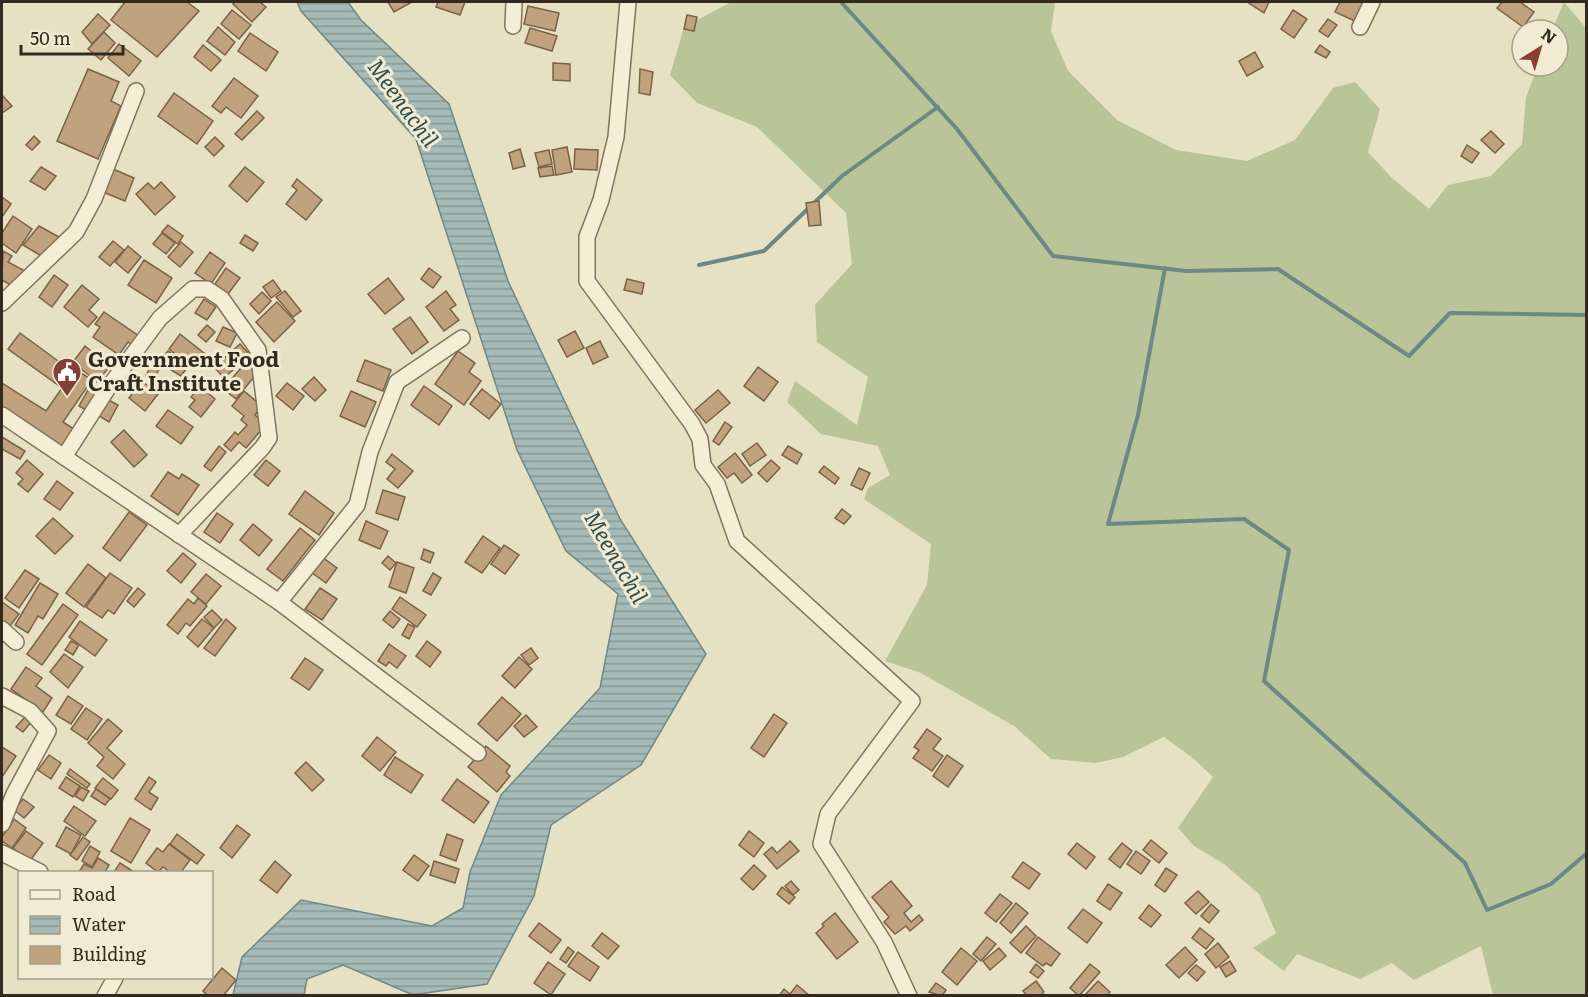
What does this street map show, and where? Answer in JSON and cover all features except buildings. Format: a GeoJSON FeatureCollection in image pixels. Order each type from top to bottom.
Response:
{"type":"FeatureCollection","features":[{"type":"Feature","properties":{"kind":"street"},"geometry":{"type":"LineString","coordinates":[[513,26],[514,2]]}},
{"type":"Feature","properties":{"kind":"street"},"geometry":{"type":"LineString","coordinates":[[628,2],[616,137],[601,200],[587,237],[586,281],[692,424],[700,439],[703,465],[717,484],[737,541],[912,701],[828,814],[821,844],[884,942],[909,996]]}},
{"type":"Feature","properties":{"kind":"street"},"geometry":{"type":"LineString","coordinates":[[1360,27],[1372,2]]}},
{"type":"Feature","properties":{"kind":"street"},"geometry":{"type":"LineString","coordinates":[[2,303],[76,232],[94,199],[136,91]]}},
{"type":"Feature","properties":{"kind":"street"},"geometry":{"type":"LineString","coordinates":[[64,457],[108,388],[160,318],[193,289],[207,289],[222,299],[258,350],[268,438],[179,535]]}},
{"type":"Feature","properties":{"kind":"street"},"geometry":{"type":"LineString","coordinates":[[279,602],[357,505],[370,452],[398,382],[462,338]]}},
{"type":"Feature","properties":{"kind":"street"},"geometry":{"type":"LineString","coordinates":[[2,415],[279,602],[478,753]]}},
{"type":"Feature","properties":{"kind":"street"},"geometry":{"type":"LineString","coordinates":[[2,629],[16,642]]}},
{"type":"Feature","properties":{"kind":"street"},"geometry":{"type":"LineString","coordinates":[[2,696],[30,711],[48,731],[14,794],[2,824]]}},
{"type":"Feature","properties":{"kind":"street"},"geometry":{"type":"LineString","coordinates":[[2,853],[36,871]]}},
{"type":"Feature","properties":{"kind":"street"},"geometry":{"type":"LineString","coordinates":[[105,996],[114,979]]}},
{"type":"Feature","properties":{"kind":"green space"},"geometry":{"type":"Polygon","coordinates":[[[731,2],[1055,2],[1051,31],[1068,71],[1117,120],[1176,150],[1247,161],[1295,140],[1333,88],[1355,82],[1380,109],[1368,152],[1391,177],[1429,209],[1448,185],[1491,176],[1522,144],[1526,97],[1533,78],[1570,78],[1570,18],[1557,18],[1564,2],[1586,28],[1586,995],[1493,995],[1481,946],[1414,980],[1392,963],[1360,979],[1297,954],[1284,971],[1253,948],[1276,933],[1259,894],[1224,864],[1194,846],[1178,828],[1213,777],[1194,759],[1164,737],[1123,757],[1096,763],[1051,759],[1014,726],[921,673],[885,661],[927,585],[931,544],[864,499],[868,488],[890,475],[878,446],[821,434],[787,402],[795,381],[857,425],[868,377],[817,342],[815,305],[852,264],[846,213],[757,127],[697,103],[670,75],[684,27],[731,2]]]}},
{"type":"Feature","properties":{"kind":"water","name":"Meenachil"},"geometry":{"type":"Polygon","coordinates":[[[297,2],[348,2],[361,20],[449,104],[508,281],[620,519],[706,654],[641,765],[551,825],[534,896],[487,984],[413,995],[343,965],[307,979],[304,995],[233,995],[242,957],[301,900],[432,926],[463,908],[470,872],[501,795],[600,688],[618,594],[566,551],[517,450],[416,139],[301,11],[297,2]]]}},
{"type":"Feature","properties":{"kind":"waterway"},"geometry":{"type":"LineString","coordinates":[[841,2],[957,129],[1053,256],[1186,271],[1278,269],[1409,356],[1450,313],[1586,315]]}},
{"type":"Feature","properties":{"kind":"waterway"},"geometry":{"type":"LineString","coordinates":[[699,265],[764,251],[842,176],[938,107]]}},
{"type":"Feature","properties":{"kind":"waterway"},"geometry":{"type":"LineString","coordinates":[[1165,268],[1138,415],[1108,524],[1244,519],[1289,550],[1264,681],[1465,863],[1487,910],[1551,884],[1586,854]]}},
{"type":"Feature","properties":{"kind":"place","name":"Government Food Craft Institute"},"geometry":{"type":"Point","coordinates":[67,398]}}]}
